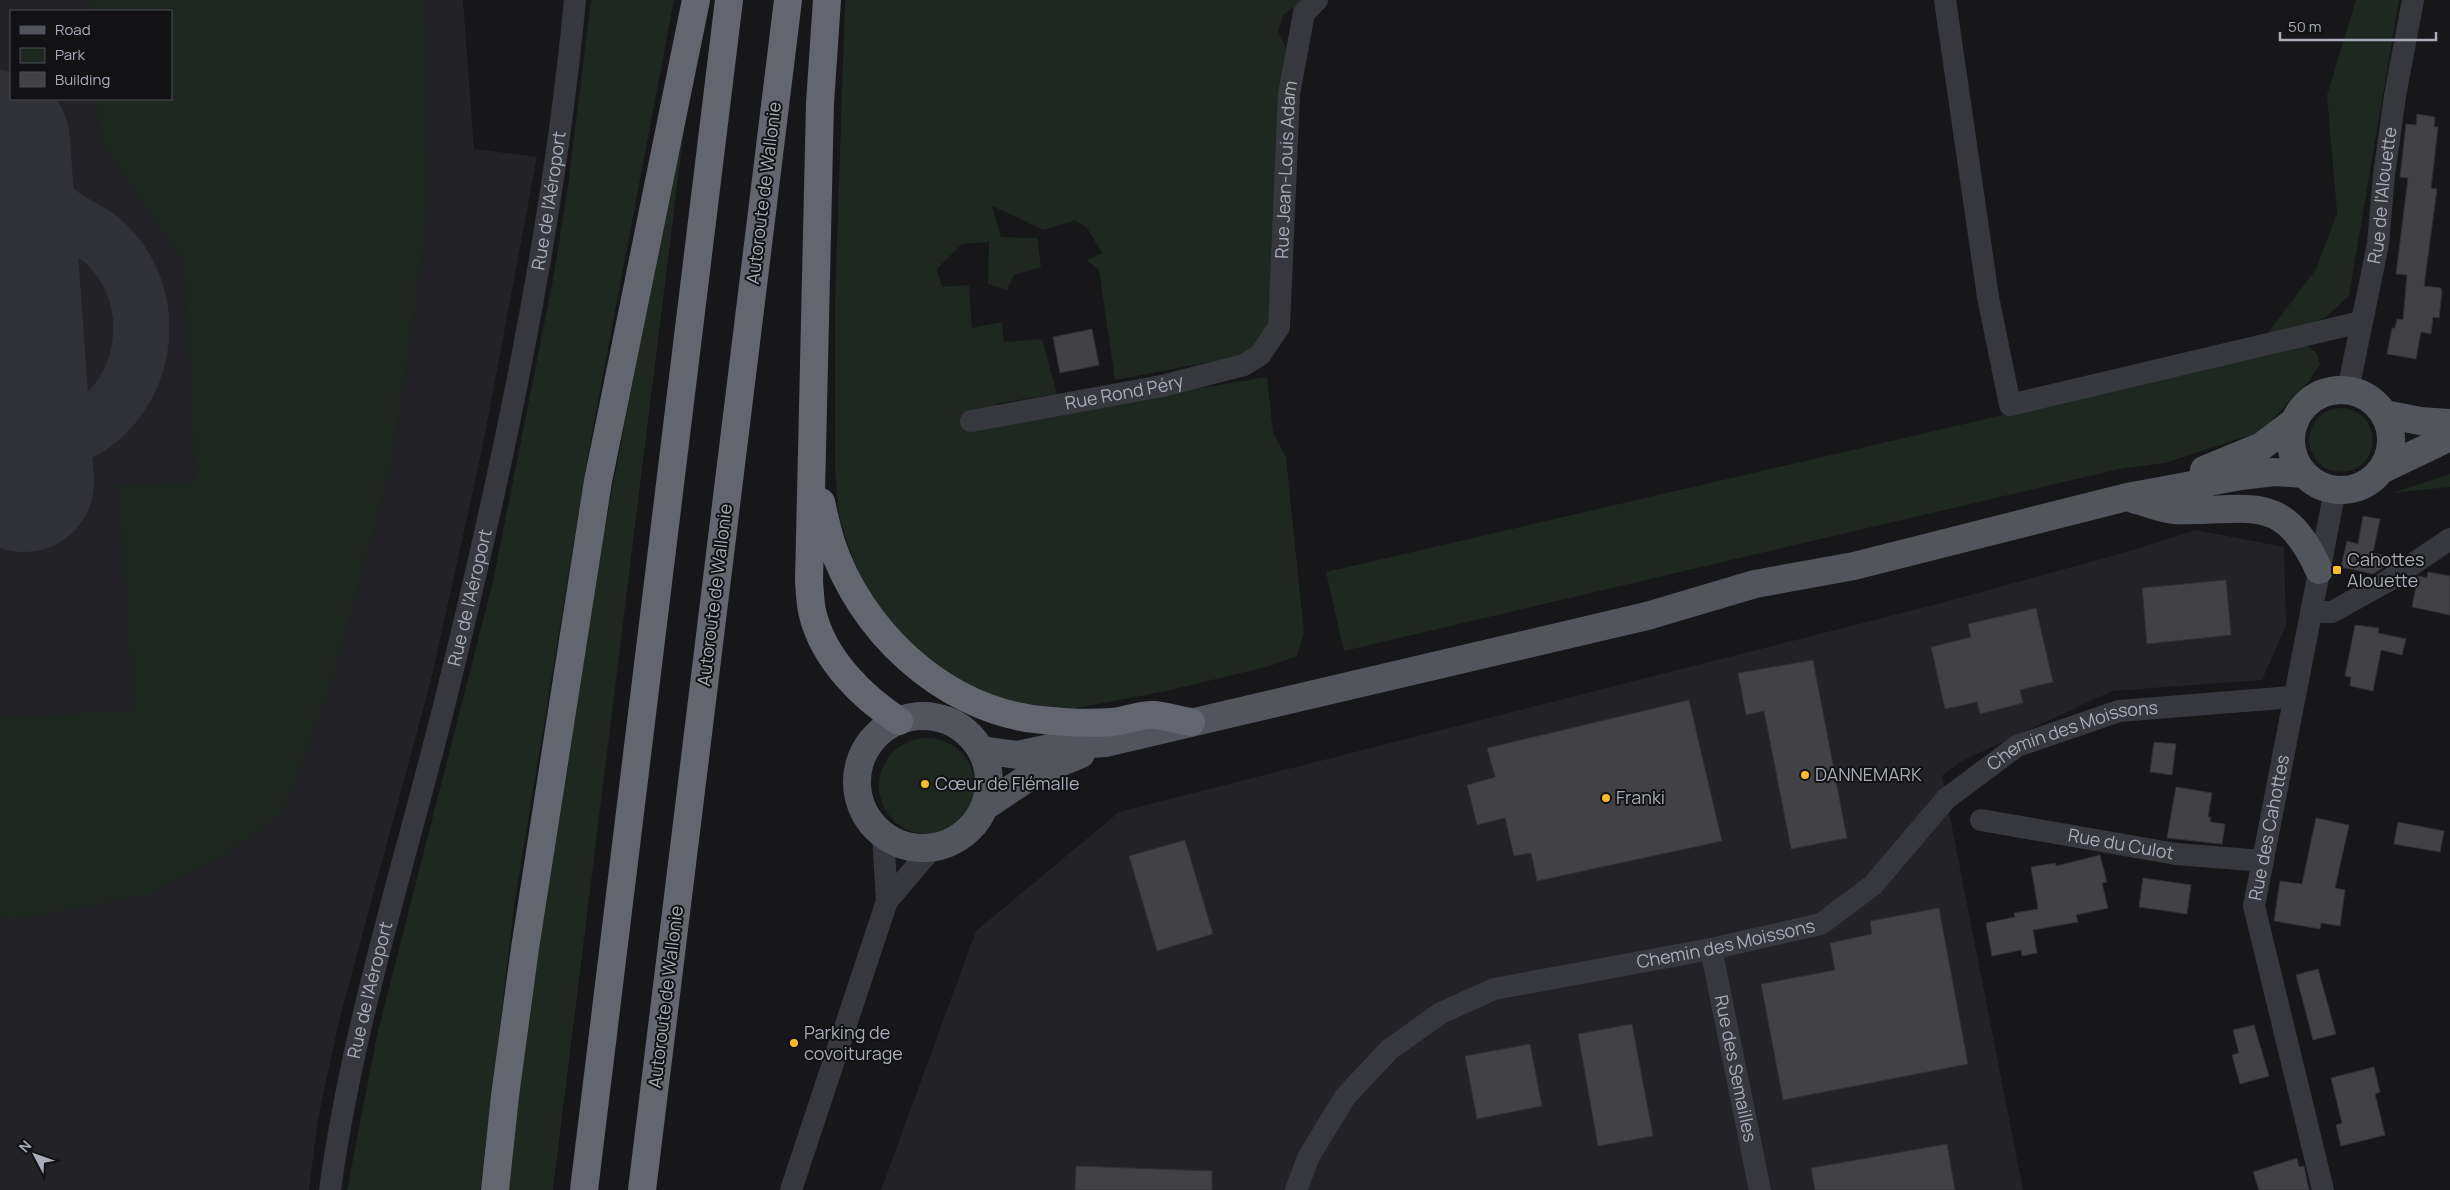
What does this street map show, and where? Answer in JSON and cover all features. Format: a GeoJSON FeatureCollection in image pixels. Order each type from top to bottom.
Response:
{"type":"FeatureCollection","features":[{"type":"Feature","properties":{"kind":"highway"},"geometry":{"type":"LineString","coordinates":[[496,1190],[505,1096],[525,948],[598,481],[696,0]]}},
{"type":"Feature","properties":{"kind":"highway"},"geometry":{"type":"LineString","coordinates":[[584,1190],[729,0]]}},
{"type":"Feature","properties":{"kind":"highway","name":"Autoroute de Wallonie"},"geometry":{"type":"LineString","coordinates":[[642,1190],[788,0]]}},
{"type":"Feature","properties":{"kind":"highway"},"geometry":{"type":"LineString","coordinates":[[827,0],[820,103],[809,581],[813,616],[828,649],[848,678],[874,705],[899,720]]}},
{"type":"Feature","properties":{"kind":"highway"},"geometry":{"type":"LineString","coordinates":[[813,442],[821,501],[831,542],[845,576],[861,604],[880,630],[908,660],[947,690],[992,709],[1032,719],[1112,722],[1152,715],[1191,722]]}},
{"type":"Feature","properties":{"kind":"main road"},"geometry":{"type":"LineString","coordinates":[[2127,497],[2237,458],[2277,437],[2316,396],[2331,391],[2348,390],[2362,394],[2375,402],[2385,414],[2389,424],[2391,442],[2388,459],[2383,469],[2362,486],[2349,490],[2335,490],[2323,487],[2304,474],[2296,462],[2292,449],[2291,435],[2295,420]]}},
{"type":"Feature","properties":{"kind":"main road"},"geometry":{"type":"LineString","coordinates":[[2385,414],[2420,420],[2450,422]]}},
{"type":"Feature","properties":{"kind":"main road"},"geometry":{"type":"LineString","coordinates":[[2383,469],[2450,437]]}},
{"type":"Feature","properties":{"kind":"main road"},"geometry":{"type":"LineString","coordinates":[[984,807],[1035,773],[1105,743],[1647,616],[1755,584],[1854,566],[2127,497],[2241,476],[2274,472],[2304,474]]}},
{"type":"Feature","properties":{"kind":"main road"},"geometry":{"type":"LineString","coordinates":[[2127,497],[2172,510],[2240,508],[2261,510],[2285,519],[2295,529],[2310,550],[2319,570]]}},
{"type":"Feature","properties":{"kind":"main road"},"geometry":{"type":"LineString","coordinates":[[922,716],[945,720],[966,732],[981,750],[989,778],[988,793],[984,807],[975,823],[961,837],[944,845],[933,847],[906,846],[883,835],[866,818],[857,786],[858,770],[863,754],[872,740],[884,728],[899,720],[922,716]]}},
{"type":"Feature","properties":{"kind":"main road"},"geometry":{"type":"LineString","coordinates":[[981,750],[1017,755],[1059,746],[1105,743]]}},
{"type":"Feature","properties":{"kind":"street","name":"Rue de l'Aéroport"},"geometry":{"type":"LineString","coordinates":[[330,1190],[356,1055],[487,526],[530,311],[552,184],[575,0]]}},
{"type":"Feature","properties":{"kind":"street","name":"Rue Jean-Louis Adam"},"geometry":{"type":"LineString","coordinates":[[1269,344],[1279,327],[1289,94],[1304,13],[1318,0]]}},
{"type":"Feature","properties":{"kind":"street"},"geometry":{"type":"LineString","coordinates":[[1946,0],[1988,297],[2010,405],[2361,322]]}},
{"type":"Feature","properties":{"kind":"street","name":"Rue de l'Alouette"},"geometry":{"type":"LineString","coordinates":[[2348,390],[2378,244],[2384,176],[2395,96],[2414,0]]}},
{"type":"Feature","properties":{"kind":"street","name":"Rue Rond Péry"},"geometry":{"type":"LineString","coordinates":[[971,421],[1162,386],[1244,365],[1260,355],[1269,344]]}},
{"type":"Feature","properties":{"kind":"street","name":"Rue des Cahottes"},"geometry":{"type":"LineString","coordinates":[[2323,1190],[2254,906],[2293,697],[2335,490]]}},
{"type":"Feature","properties":{"kind":"street"},"geometry":{"type":"LineString","coordinates":[[2311,612],[2332,612],[2386,582],[2450,540]]}},
{"type":"Feature","properties":{"kind":"street","name":"Chemin des Moissons"},"geometry":{"type":"LineString","coordinates":[[1296,1190],[1310,1156],[1345,1097],[1390,1049],[1441,1012],[1494,989],[1711,949],[1821,924],[1873,885],[1946,799],[2017,746],[2120,711],[2293,697]]}},
{"type":"Feature","properties":{"kind":"street","name":"Rue du Culot"},"geometry":{"type":"LineString","coordinates":[[1981,820],[2176,854],[2262,861]]}},
{"type":"Feature","properties":{"kind":"street"},"geometry":{"type":"LineString","coordinates":[[791,1190],[887,901],[883,835]]}},
{"type":"Feature","properties":{"kind":"street"},"geometry":{"type":"LineString","coordinates":[[887,901],[933,847]]}},
{"type":"Feature","properties":{"kind":"street","name":"Rue des Semailles"},"geometry":{"type":"LineString","coordinates":[[1711,949],[1760,1190]]}},
{"type":"Feature","properties":{"kind":"shaded area"},"geometry":{"type":"Polygon","coordinates":[[[0,0],[463,0],[474,149],[537,157],[483,445],[431,680],[339,1021],[318,1119],[309,1190],[0,1190],[0,0]]]}},
{"type":"Feature","properties":{"kind":"shaded area"},"geometry":{"type":"Polygon","coordinates":[[[2196,530],[2284,547],[2286,626],[2262,680],[2112,691],[1960,762],[1942,776],[2023,1190],[881,1190],[976,931],[1119,812],[1945,602],[2126,552],[2196,530]]]}},
{"type":"Feature","properties":{"kind":"green space"},"geometry":{"type":"Polygon","coordinates":[[[90,0],[423,0],[426,29],[428,206],[415,310],[390,471],[331,685],[283,813],[238,846],[149,895],[13,920],[0,916],[0,718],[134,710],[119,485],[196,482],[184,261],[100,140],[97,100],[172,100],[172,10],[91,10],[90,0]]]}},
{"type":"Feature","properties":{"kind":"green space"},"geometry":{"type":"Polygon","coordinates":[[[591,0],[674,0],[590,444],[515,901],[480,1190],[347,1190],[377,1035],[493,581],[554,274],[568,185],[591,0]]]}},
{"type":"Feature","properties":{"kind":"green space"},"geometry":{"type":"Polygon","coordinates":[[[845,0],[1306,0],[1284,14],[1278,31],[1287,50],[1270,324],[1258,346],[1242,356],[1115,380],[1099,270],[1087,260],[1102,253],[1087,228],[1075,220],[1044,230],[992,206],[1001,237],[1037,238],[1041,267],[1014,275],[1007,290],[988,284],[989,242],[962,244],[937,269],[942,287],[969,285],[972,328],[1002,322],[1004,342],[1042,339],[1057,394],[995,404],[998,421],[1267,377],[1273,432],[1286,457],[1304,633],[1297,656],[1270,666],[1167,691],[1045,714],[956,686],[903,642],[865,589],[849,548],[839,514],[835,471],[835,300],[845,0]]]}},
{"type":"Feature","properties":{"kind":"green space"},"geometry":{"type":"Polygon","coordinates":[[[2356,0],[2399,0],[2349,296],[2326,317],[2304,327],[2303,341],[2317,354],[2320,365],[2304,388],[2291,399],[2263,431],[2165,463],[2119,469],[1344,651],[1326,572],[2249,358],[2316,269],[2337,213],[2327,95],[2356,0]]]}},
{"type":"Feature","properties":{"kind":"green space"},"geometry":{"type":"Polygon","coordinates":[[[691,73],[553,1190],[506,1190],[521,1029],[597,569],[691,73]]]}},
{"type":"Feature","properties":{"kind":"green space"},"geometry":{"type":"Polygon","coordinates":[[[2341,408],[2359,414],[2367,422],[2373,440],[2367,458],[2359,466],[2341,472],[2323,466],[2315,458],[2309,440],[2315,422],[2323,414],[2341,408]]]}},
{"type":"Feature","properties":{"kind":"green space"},"geometry":{"type":"Polygon","coordinates":[[[2450,474],[2450,487],[2392,493],[2450,474]]]}},
{"type":"Feature","properties":{"kind":"green space"},"geometry":{"type":"Polygon","coordinates":[[[927,738],[945,741],[961,752],[972,768],[975,786],[972,804],[961,820],[945,831],[927,834],[909,831],[893,820],[882,804],[879,786],[882,768],[893,752],[909,741],[927,738]]]}},
{"type":"Feature","properties":{"kind":"building"},"geometry":{"type":"Polygon","coordinates":[[[2417,114],[2435,117],[2434,127],[2438,127],[2431,188],[2437,189],[2424,286],[2441,288],[2442,292],[2439,318],[2433,317],[2431,334],[2421,332],[2416,359],[2387,354],[2392,328],[2395,328],[2397,319],[2403,320],[2407,275],[2396,274],[2408,178],[2400,177],[2406,124],[2416,125],[2417,114]]]}},
{"type":"Feature","properties":{"kind":"building"},"geometry":{"type":"Polygon","coordinates":[[[1092,329],[1099,365],[1060,373],[1053,337],[1092,329]]]}},
{"type":"Feature","properties":{"kind":"building"},"geometry":{"type":"Polygon","coordinates":[[[2363,516],[2380,519],[2373,553],[2398,558],[2373,574],[2341,567],[2347,541],[2358,544],[2363,516]]]}},
{"type":"Feature","properties":{"kind":"building"},"geometry":{"type":"Polygon","coordinates":[[[2428,572],[2450,576],[2450,615],[2412,607],[2418,576],[2427,578],[2428,572]]]}},
{"type":"Feature","properties":{"kind":"building"},"geometry":{"type":"Polygon","coordinates":[[[2226,580],[2231,635],[2147,644],[2142,588],[2226,580]]]}},
{"type":"Feature","properties":{"kind":"building"},"geometry":{"type":"Polygon","coordinates":[[[2036,608],[2053,682],[2020,690],[2023,703],[1980,714],[1977,702],[1945,709],[1931,647],[1971,637],[1968,624],[2036,608]]]}},
{"type":"Feature","properties":{"kind":"building"},"geometry":{"type":"Polygon","coordinates":[[[2355,625],[2379,628],[2378,633],[2406,639],[2402,655],[2381,650],[2373,691],[2350,686],[2351,677],[2345,676],[2355,625]]]}},
{"type":"Feature","properties":{"kind":"building","name":"DANNEMARK"},"geometry":{"type":"Polygon","coordinates":[[[1813,660],[1847,838],[1791,849],[1764,711],[1746,715],[1738,673],[1813,660]]]}},
{"type":"Feature","properties":{"kind":"building","name":"Franki"},"geometry":{"type":"Polygon","coordinates":[[[1689,700],[1722,841],[1537,881],[1531,853],[1514,856],[1505,818],[1477,825],[1467,785],[1495,777],[1487,748],[1689,700]]]}},
{"type":"Feature","properties":{"kind":"building"},"geometry":{"type":"Polygon","coordinates":[[[2154,742],[2176,744],[2172,775],[2150,772],[2154,742]]]}},
{"type":"Feature","properties":{"kind":"building"},"geometry":{"type":"Polygon","coordinates":[[[2176,787],[2212,793],[2208,817],[2211,818],[2210,822],[2225,824],[2222,844],[2167,838],[2176,787]]]}},
{"type":"Feature","properties":{"kind":"building"},"geometry":{"type":"Polygon","coordinates":[[[2316,818],[2349,825],[2335,888],[2345,890],[2340,926],[2321,923],[2320,929],[2274,921],[2280,881],[2302,884],[2316,818]]]}},
{"type":"Feature","properties":{"kind":"building"},"geometry":{"type":"Polygon","coordinates":[[[2398,822],[2444,831],[2440,852],[2394,844],[2398,822]]]}},
{"type":"Feature","properties":{"kind":"building"},"geometry":{"type":"Polygon","coordinates":[[[1185,840],[1213,934],[1157,951],[1129,856],[1185,840]]]}},
{"type":"Feature","properties":{"kind":"building"},"geometry":{"type":"Polygon","coordinates":[[[2100,855],[2107,882],[2102,883],[2108,908],[2076,915],[2078,922],[2033,930],[2037,953],[2022,956],[2021,950],[1992,956],[1986,923],[2015,917],[2014,913],[2038,909],[2031,867],[2056,863],[2056,866],[2100,855]]]}},
{"type":"Feature","properties":{"kind":"building"},"geometry":{"type":"Polygon","coordinates":[[[2143,878],[2191,885],[2187,914],[2139,907],[2143,878]]]}},
{"type":"Feature","properties":{"kind":"building"},"geometry":{"type":"Polygon","coordinates":[[[1939,908],[1968,1064],[1783,1100],[1761,984],[1835,970],[1830,943],[1872,934],[1870,921],[1939,908]]]}},
{"type":"Feature","properties":{"kind":"building"},"geometry":{"type":"Polygon","coordinates":[[[2318,969],[2336,1034],[2313,1040],[2296,975],[2318,969]]]}},
{"type":"Feature","properties":{"kind":"building"},"geometry":{"type":"Polygon","coordinates":[[[1632,1024],[1653,1136],[1598,1146],[1578,1034],[1632,1024]]]}},
{"type":"Feature","properties":{"kind":"building"},"geometry":{"type":"Polygon","coordinates":[[[2254,1025],[2269,1076],[2240,1084],[2232,1055],[2239,1053],[2233,1030],[2254,1025]]]}},
{"type":"Feature","properties":{"kind":"building"},"geometry":{"type":"Polygon","coordinates":[[[1530,1044],[1542,1106],[1477,1119],[1465,1056],[1530,1044]]]}},
{"type":"Feature","properties":{"kind":"building"},"geometry":{"type":"Polygon","coordinates":[[[2374,1067],[2380,1092],[2375,1094],[2385,1135],[2341,1146],[2336,1125],[2342,1123],[2331,1078],[2374,1067]]]}},
{"type":"Feature","properties":{"kind":"building"},"geometry":{"type":"Polygon","coordinates":[[[1947,1144],[1955,1190],[1815,1190],[1811,1168],[1947,1144]]]}},
{"type":"Feature","properties":{"kind":"building"},"geometry":{"type":"Polygon","coordinates":[[[2297,1158],[2299,1167],[2304,1166],[2309,1190],[2259,1190],[2253,1172],[2297,1158]]]}},
{"type":"Feature","properties":{"kind":"building"},"geometry":{"type":"Polygon","coordinates":[[[1076,1166],[1212,1171],[1212,1190],[1075,1190],[1076,1166]]]}},
{"type":"Feature","properties":{"kind":"taxiway"},"geometry":{"type":"LineString","coordinates":[[0,98],[10,139],[21,168],[52,207],[67,219],[104,242],[124,265],[136,292],[141,320],[140,348],[132,376],[117,401],[97,421],[71,437],[44,446],[35,447],[18,444],[0,436]]}},
{"type":"Feature","properties":{"kind":"runway"},"geometry":{"type":"LineString","coordinates":[[0,141],[24,482]]}},
{"type":"Feature","properties":{"kind":"place","name":"Cahottes Alouette"},"geometry":{"type":"Point","coordinates":[2337,570]}},
{"type":"Feature","properties":{"kind":"place","name":"DANNEMARK"},"geometry":{"type":"Point","coordinates":[1805,775]}},
{"type":"Feature","properties":{"kind":"place","name":"Cœur de Flémalle"},"geometry":{"type":"Point","coordinates":[925,784]}},
{"type":"Feature","properties":{"kind":"place","name":"Franki"},"geometry":{"type":"Point","coordinates":[1606,798]}},
{"type":"Feature","properties":{"kind":"place","name":"Parking de covoiturage"},"geometry":{"type":"Point","coordinates":[794,1043]}}]}
